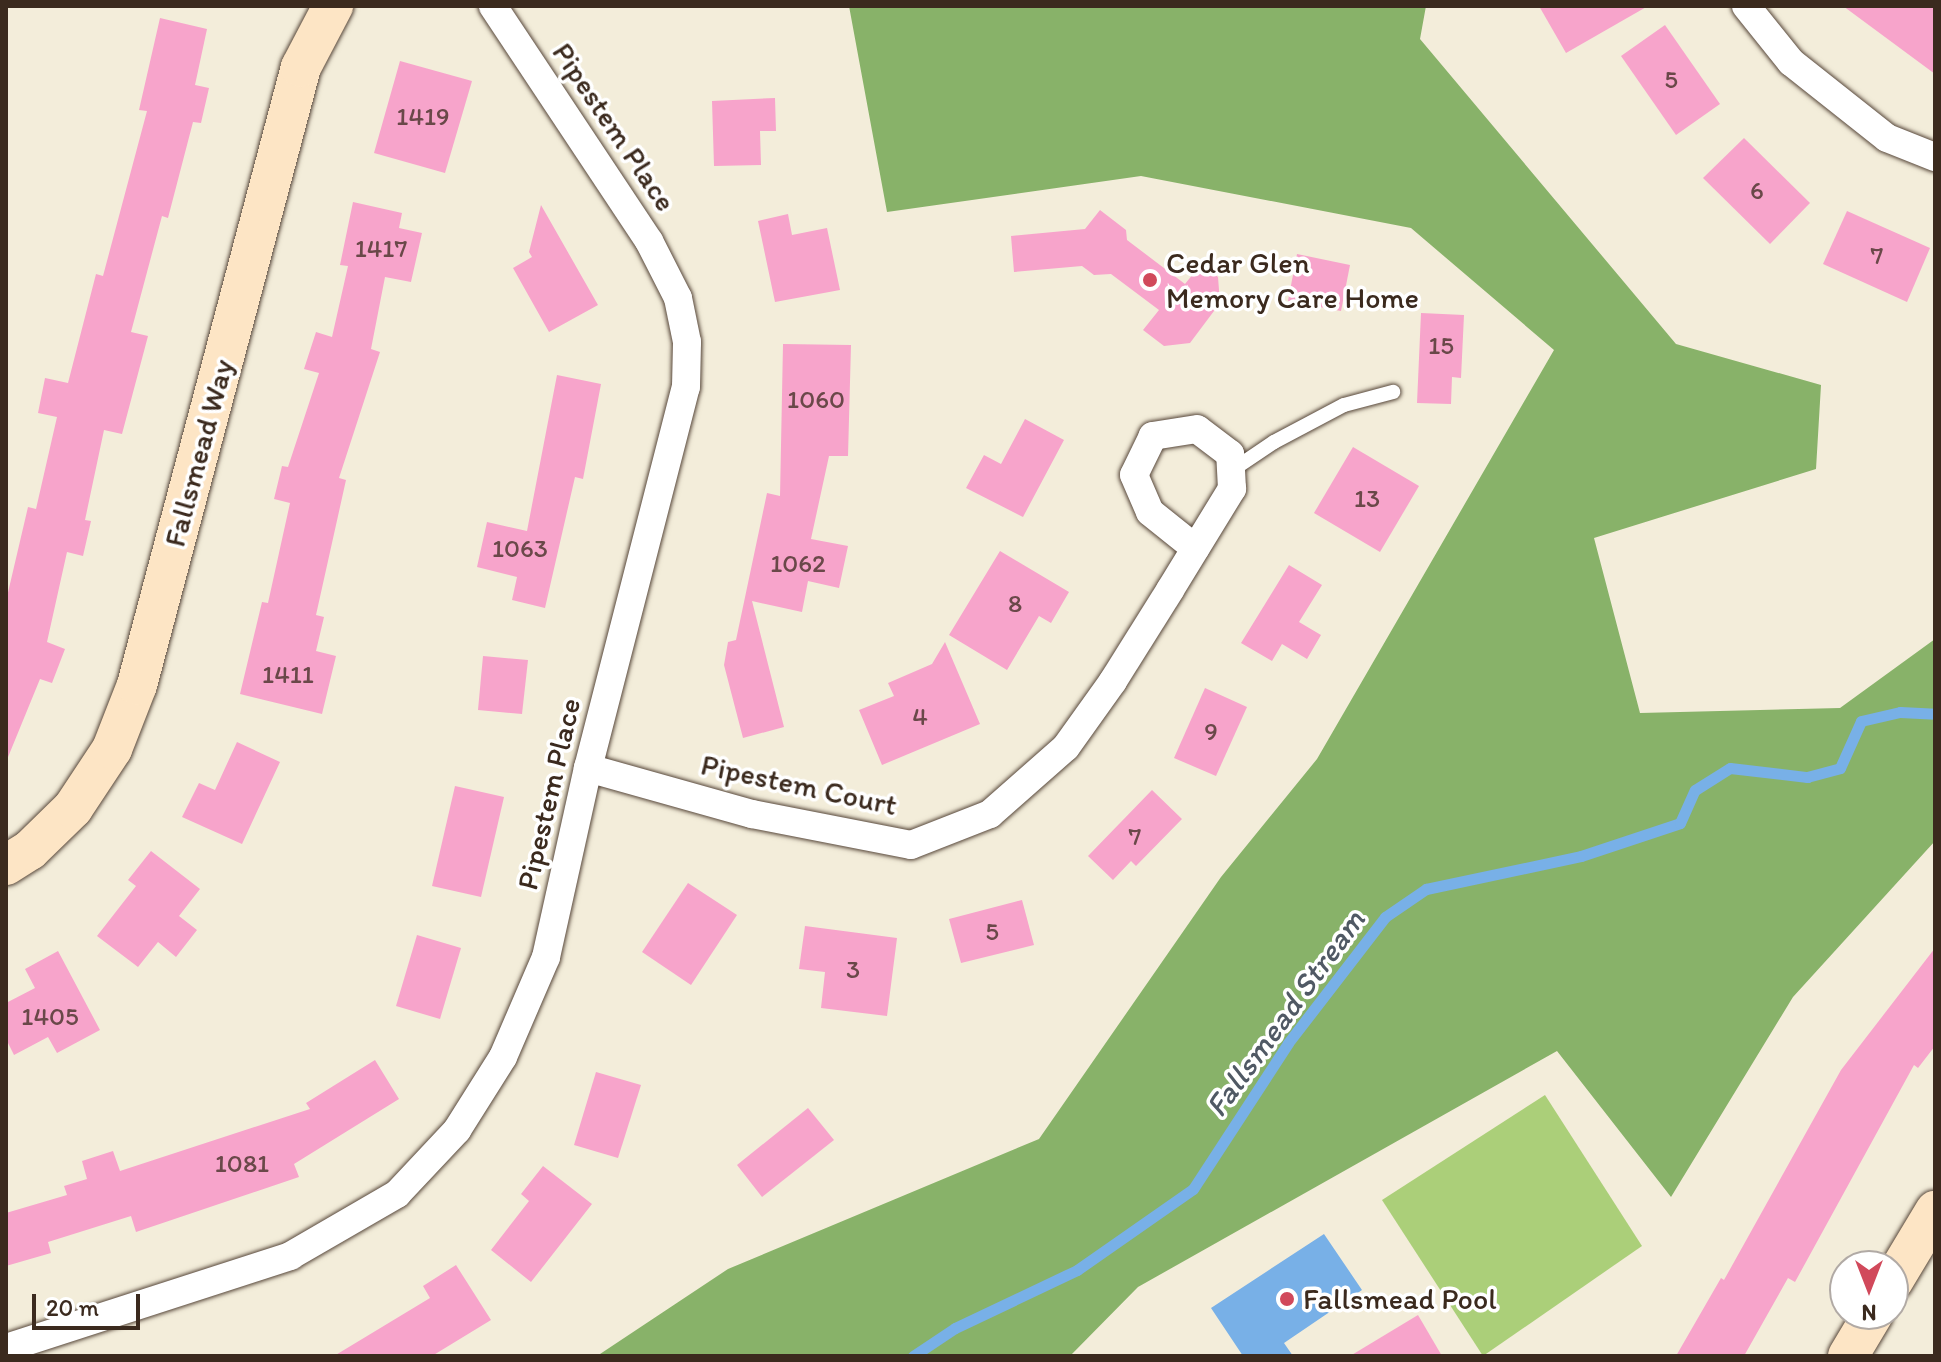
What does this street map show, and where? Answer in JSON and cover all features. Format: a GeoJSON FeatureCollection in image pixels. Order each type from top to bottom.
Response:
{"type":"FeatureCollection","features":[{"type":"Feature","properties":{"kind":"street","name":"Fallsmead Way"},"geometry":{"type":"LineString","coordinates":[[6,865],[30,850],[73,808],[112,749],[137,685],[301,67],[333,6]]}},
{"type":"Feature","properties":{"kind":"street","name":"Pipestem Place"},"geometry":{"type":"LineString","coordinates":[[6,1348],[290,1256],[397,1194],[457,1130],[503,1057],[546,957],[588,768],[686,387],[687,342],[678,298],[649,241],[493,6]]}},
{"type":"Feature","properties":{"kind":"street"},"geometry":{"type":"LineString","coordinates":[[1746,6],[1791,62],[1887,138],[1935,157]]}},
{"type":"Feature","properties":{"kind":"street"},"geometry":{"type":"LineString","coordinates":[[1195,548],[1150,512],[1134,475],[1153,436],[1197,429],[1230,454],[1231,471]]}},
{"type":"Feature","properties":{"kind":"street","name":"Pipestem Court"},"geometry":{"type":"LineString","coordinates":[[588,768],[752,814],[911,845],[990,814],[1066,747],[1113,681],[1232,489],[1231,471]]}},
{"type":"Feature","properties":{"kind":"street"},"geometry":{"type":"LineString","coordinates":[[1909,1254],[1935,1211]]}},
{"type":"Feature","properties":{"kind":"street"},"geometry":{"type":"LineString","coordinates":[[1848,1356],[1863,1330]]}},
{"type":"Feature","properties":{"kind":"lane"},"geometry":{"type":"LineString","coordinates":[[1231,471],[1274,442],[1344,405],[1393,392]]}},
{"type":"Feature","properties":{"kind":"green space"},"geometry":{"type":"Polygon","coordinates":[[[849,6],[1426,6],[1420,39],[1676,344],[1821,385],[1816,469],[1594,538],[1640,713],[1840,708],[1935,639],[1935,841],[1793,997],[1671,1197],[1557,1051],[1138,1287],[1070,1356],[597,1356],[728,1269],[1039,1139],[1221,877],[1317,759],[1554,350],[1411,228],[1141,176],[887,212],[849,6]]]}},
{"type":"Feature","properties":{"kind":"green space"},"geometry":{"type":"Polygon","coordinates":[[[1545,1095],[1642,1246],[1483,1356],[1382,1200],[1545,1095]]]}},
{"type":"Feature","properties":{"kind":"water","name":"Fallsmead Pool"},"geometry":{"type":"Polygon","coordinates":[[[1324,1234],[1362,1290],[1284,1343],[1293,1356],[1243,1356],[1211,1308],[1324,1234]]]}},
{"type":"Feature","properties":{"kind":"building"},"geometry":{"type":"Polygon","coordinates":[[[1539,6],[1648,6],[1566,53],[1539,6]]]}},
{"type":"Feature","properties":{"kind":"building"},"geometry":{"type":"Polygon","coordinates":[[[1843,6],[1935,6],[1935,74],[1843,6]]]}},
{"type":"Feature","properties":{"kind":"building"},"geometry":{"type":"Polygon","coordinates":[[[160,18],[207,29],[195,85],[209,88],[201,123],[193,122],[168,218],[162,216],[131,332],[148,336],[122,434],[104,430],[85,520],[91,521],[83,556],[67,552],[47,642],[65,649],[52,683],[40,679],[6,762],[6,601],[28,507],[36,509],[57,417],[38,413],[45,378],[68,383],[96,274],[103,276],[147,111],[139,110],[160,18]]]}},
{"type":"Feature","properties":{"kind":"building"},"geometry":{"type":"Polygon","coordinates":[[[1665,25],[1720,104],[1676,135],[1621,56],[1665,25]]]}},
{"type":"Feature","properties":{"kind":"building"},"geometry":{"type":"Polygon","coordinates":[[[400,61],[472,81],[445,173],[374,153],[400,61]]]}},
{"type":"Feature","properties":{"kind":"building"},"geometry":{"type":"Polygon","coordinates":[[[775,98],[776,131],[760,131],[761,165],[714,166],[712,101],[775,98]]]}},
{"type":"Feature","properties":{"kind":"building"},"geometry":{"type":"Polygon","coordinates":[[[1744,138],[1810,203],[1770,244],[1703,178],[1744,138]]]}},
{"type":"Feature","properties":{"kind":"building"},"geometry":{"type":"Polygon","coordinates":[[[353,202],[402,213],[399,228],[422,233],[411,282],[385,277],[371,349],[380,352],[339,478],[346,480],[316,615],[324,617],[316,651],[336,656],[322,714],[240,694],[262,602],[268,603],[290,503],[274,499],[282,466],[288,467],[319,373],[304,369],[316,332],[332,337],[348,266],[340,265],[353,202]]]}},
{"type":"Feature","properties":{"kind":"building"},"geometry":{"type":"Polygon","coordinates":[[[541,205],[598,305],[549,332],[513,268],[532,257],[529,252],[541,205]]]}},
{"type":"Feature","properties":{"kind":"building","name":"Cedar Glen Memory Care Home"},"geometry":{"type":"Polygon","coordinates":[[[1100,210],[1126,230],[1127,240],[1185,284],[1201,264],[1218,277],[1220,303],[1190,343],[1164,346],[1143,330],[1159,310],[1111,274],[1094,275],[1082,266],[1014,272],[1011,236],[1085,229],[1100,210]]]}},
{"type":"Feature","properties":{"kind":"building"},"geometry":{"type":"Polygon","coordinates":[[[1847,211],[1930,248],[1907,302],[1823,264],[1847,211]]]}},
{"type":"Feature","properties":{"kind":"building"},"geometry":{"type":"Polygon","coordinates":[[[788,214],[792,235],[827,228],[840,290],[775,302],[758,221],[788,214]]]}},
{"type":"Feature","properties":{"kind":"building"},"geometry":{"type":"Polygon","coordinates":[[[1297,254],[1350,265],[1341,311],[1288,301],[1297,254]]]}},
{"type":"Feature","properties":{"kind":"building"},"geometry":{"type":"Polygon","coordinates":[[[1421,313],[1464,315],[1461,378],[1452,377],[1451,404],[1417,403],[1421,313]]]}},
{"type":"Feature","properties":{"kind":"building"},"geometry":{"type":"Polygon","coordinates":[[[783,344],[851,345],[848,456],[829,456],[811,539],[848,546],[839,588],[808,581],[802,612],[752,601],[784,727],[743,738],[724,665],[728,642],[736,640],[767,493],[780,496],[783,344]]]}},
{"type":"Feature","properties":{"kind":"building"},"geometry":{"type":"Polygon","coordinates":[[[557,375],[601,384],[583,479],[575,477],[545,608],[512,600],[517,577],[477,567],[487,522],[527,531],[557,375]]]}},
{"type":"Feature","properties":{"kind":"building"},"geometry":{"type":"Polygon","coordinates":[[[1025,419],[1064,440],[1023,517],[966,488],[984,455],[1001,464],[1025,419]]]}},
{"type":"Feature","properties":{"kind":"building"},"geometry":{"type":"Polygon","coordinates":[[[1353,447],[1419,486],[1380,552],[1314,513],[1353,447]]]}},
{"type":"Feature","properties":{"kind":"building"},"geometry":{"type":"Polygon","coordinates":[[[1000,551],[1069,592],[1051,623],[1039,616],[1007,670],[949,635],[1000,551]]]}},
{"type":"Feature","properties":{"kind":"building"},"geometry":{"type":"Polygon","coordinates":[[[1289,565],[1322,585],[1299,622],[1321,635],[1307,659],[1282,644],[1272,661],[1241,643],[1289,565]]]}},
{"type":"Feature","properties":{"kind":"building"},"geometry":{"type":"Polygon","coordinates":[[[945,642],[980,724],[882,765],[859,710],[894,696],[888,683],[932,664],[945,642]]]}},
{"type":"Feature","properties":{"kind":"building"},"geometry":{"type":"Polygon","coordinates":[[[483,656],[528,660],[522,714],[478,710],[483,656]]]}},
{"type":"Feature","properties":{"kind":"building"},"geometry":{"type":"Polygon","coordinates":[[[1205,688],[1247,707],[1216,776],[1174,758],[1205,688]]]}},
{"type":"Feature","properties":{"kind":"building"},"geometry":{"type":"Polygon","coordinates":[[[237,742],[280,762],[242,844],[182,817],[199,783],[215,790],[237,742]]]}},
{"type":"Feature","properties":{"kind":"building"},"geometry":{"type":"Polygon","coordinates":[[[455,786],[504,797],[481,897],[432,886],[455,786]]]}},
{"type":"Feature","properties":{"kind":"building"},"geometry":{"type":"Polygon","coordinates":[[[1152,790],[1182,819],[1136,866],[1131,861],[1113,880],[1088,856],[1152,790]]]}},
{"type":"Feature","properties":{"kind":"building"},"geometry":{"type":"Polygon","coordinates":[[[151,851],[200,889],[179,916],[197,930],[176,957],[158,942],[138,967],[97,936],[136,886],[128,880],[151,851]]]}},
{"type":"Feature","properties":{"kind":"building"},"geometry":{"type":"Polygon","coordinates":[[[688,883],[737,915],[691,985],[642,952],[688,883]]]}},
{"type":"Feature","properties":{"kind":"building"},"geometry":{"type":"Polygon","coordinates":[[[1022,900],[1034,945],[961,963],[949,919],[1022,900]]]}},
{"type":"Feature","properties":{"kind":"building"},"geometry":{"type":"Polygon","coordinates":[[[805,926],[897,938],[887,1016],[821,1008],[825,972],[799,969],[805,926]]]}},
{"type":"Feature","properties":{"kind":"building"},"geometry":{"type":"Polygon","coordinates":[[[417,935],[461,948],[440,1019],[396,1006],[417,935]]]}},
{"type":"Feature","properties":{"kind":"building"},"geometry":{"type":"Polygon","coordinates":[[[1935,948],[1935,1046],[1918,1068],[1914,1065],[1795,1282],[1788,1278],[1744,1356],[1676,1356],[1721,1278],[1724,1280],[1841,1070],[1935,948]]]}},
{"type":"Feature","properties":{"kind":"building"},"geometry":{"type":"Polygon","coordinates":[[[58,951],[100,1030],[57,1053],[48,1037],[14,1055],[6,1039],[6,1003],[35,988],[25,969],[58,951]]]}},
{"type":"Feature","properties":{"kind":"building"},"geometry":{"type":"Polygon","coordinates":[[[375,1060],[399,1099],[294,1164],[299,1177],[136,1232],[131,1216],[48,1242],[51,1253],[6,1266],[6,1213],[67,1195],[64,1186],[87,1179],[82,1161],[113,1151],[120,1171],[310,1109],[306,1103],[375,1060]]]}},
{"type":"Feature","properties":{"kind":"building"},"geometry":{"type":"Polygon","coordinates":[[[596,1072],[641,1085],[618,1158],[574,1145],[596,1072]]]}},
{"type":"Feature","properties":{"kind":"building"},"geometry":{"type":"Polygon","coordinates":[[[808,1108],[834,1140],[762,1197],[737,1165],[808,1108]]]}},
{"type":"Feature","properties":{"kind":"building"},"geometry":{"type":"Polygon","coordinates":[[[543,1166],[592,1204],[531,1282],[491,1250],[529,1201],[521,1194],[543,1166]]]}},
{"type":"Feature","properties":{"kind":"building"},"geometry":{"type":"Polygon","coordinates":[[[456,1265],[491,1320],[432,1356],[334,1356],[430,1298],[423,1286],[456,1265]]]}},
{"type":"Feature","properties":{"kind":"building"},"geometry":{"type":"Polygon","coordinates":[[[1418,1315],[1442,1356],[1350,1356],[1418,1315]]]}},
{"type":"Feature","properties":{"kind":"waterway","name":"Fallsmead Stream"},"geometry":{"type":"LineString","coordinates":[[913,1356],[955,1328],[1077,1270],[1193,1189],[1288,1043],[1385,917],[1426,889],[1581,856],[1680,823],[1695,790],[1730,768],[1807,777],[1840,768],[1861,721],[1900,712],[1935,714]]}},
{"type":"Feature","properties":{"kind":"place","name":"Cedar Glen Memory Care Home"},"geometry":{"type":"Point","coordinates":[1150,280]}},
{"type":"Feature","properties":{"kind":"place","name":"Fallsmead Pool"},"geometry":{"type":"Point","coordinates":[1287,1299]}}]}
